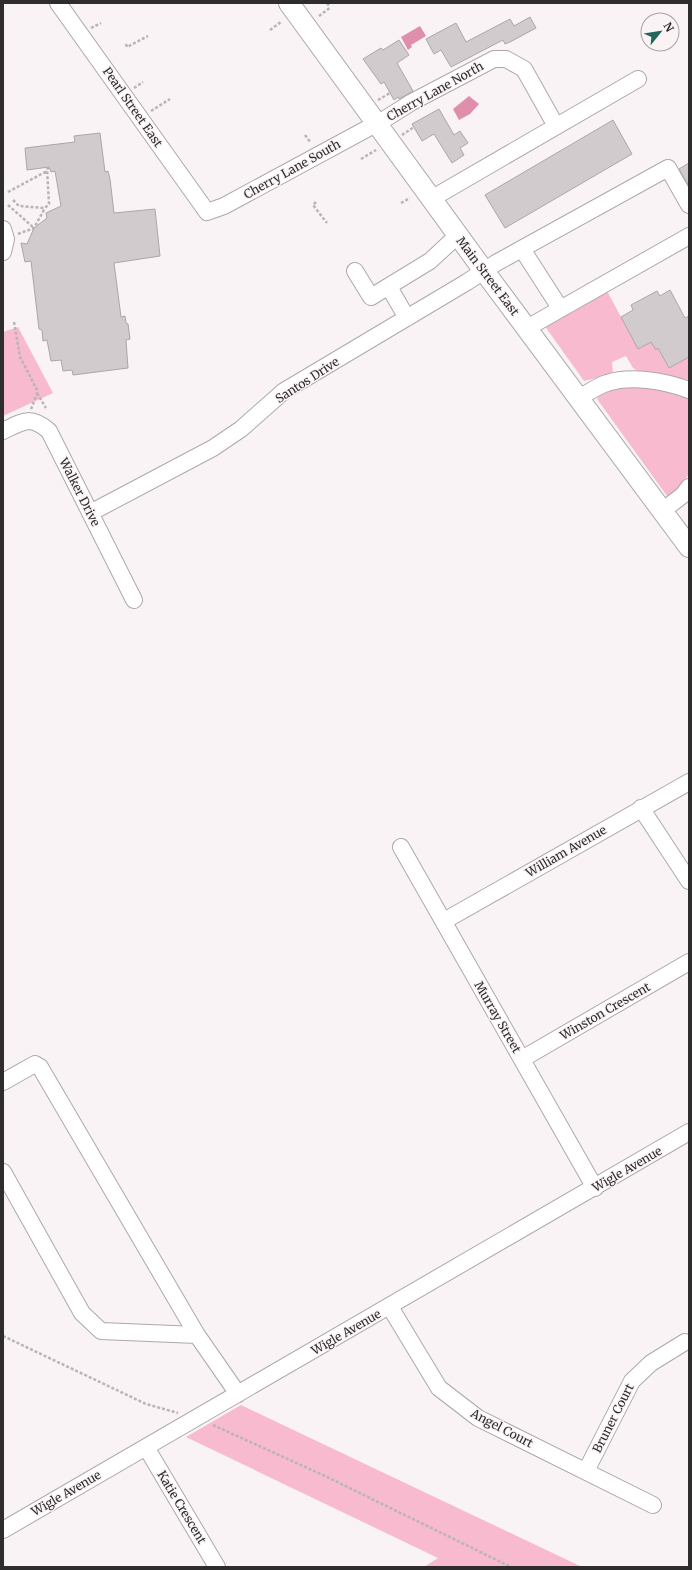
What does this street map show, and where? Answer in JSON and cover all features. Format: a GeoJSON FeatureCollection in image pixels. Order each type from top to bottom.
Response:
{"type":"FeatureCollection","features":[{"type":"Feature","properties":{"kind":"main road","name":"Main Street East"},"geometry":{"type":"LineString","coordinates":[[289,3],[431,199],[689,547]]}},
{"type":"Feature","properties":{"kind":"street","name":"Pearl Street East"},"geometry":{"type":"LineString","coordinates":[[58,3],[207,212]]}},
{"type":"Feature","properties":{"kind":"street","name":"Cherry Lane North"},"geometry":{"type":"LineString","coordinates":[[376,124],[412,102],[494,59],[506,59],[524,69],[556,126]]}},
{"type":"Feature","properties":{"kind":"street"},"geometry":{"type":"LineString","coordinates":[[431,199],[638,79]]}},
{"type":"Feature","properties":{"kind":"street","name":"Cherry Lane South"},"geometry":{"type":"LineString","coordinates":[[207,212],[224,206],[376,124]]}},
{"type":"Feature","properties":{"kind":"street","name":"Santos Drive"},"geometry":{"type":"LineString","coordinates":[[90,513],[213,448],[240,429],[284,392],[484,271],[668,168],[689,205]]}},
{"type":"Feature","properties":{"kind":"street"},"geometry":{"type":"LineString","coordinates":[[3,252],[9,232]]}},
{"type":"Feature","properties":{"kind":"street"},"geometry":{"type":"LineString","coordinates":[[355,271],[371,297],[430,261],[458,235]]}},
{"type":"Feature","properties":{"kind":"street"},"geometry":{"type":"LineString","coordinates":[[527,328],[689,236]]}},
{"type":"Feature","properties":{"kind":"street"},"geometry":{"type":"LineString","coordinates":[[522,249],[560,308]]}},
{"type":"Feature","properties":{"kind":"street"},"geometry":{"type":"LineString","coordinates":[[391,285],[410,316]]}},
{"type":"Feature","properties":{"kind":"street"},"geometry":{"type":"LineString","coordinates":[[579,398],[606,383],[623,380],[658,382],[689,390]]}},
{"type":"Feature","properties":{"kind":"street","name":"Walker Drive"},"geometry":{"type":"LineString","coordinates":[[3,431],[24,420],[34,421],[49,431],[134,600]]}},
{"type":"Feature","properties":{"kind":"street"},"geometry":{"type":"LineString","coordinates":[[662,511],[683,495],[689,487]]}},
{"type":"Feature","properties":{"kind":"street","name":"William Avenue"},"geometry":{"type":"LineString","coordinates":[[444,921],[689,782]]}},
{"type":"Feature","properties":{"kind":"street"},"geometry":{"type":"LineString","coordinates":[[641,808],[689,881]]}},
{"type":"Feature","properties":{"kind":"street","name":"Murray Street"},"geometry":{"type":"LineString","coordinates":[[401,848],[595,1188]]}},
{"type":"Feature","properties":{"kind":"street","name":"Winston Crescent"},"geometry":{"type":"LineString","coordinates":[[522,1059],[689,962]]}},
{"type":"Feature","properties":{"kind":"street"},"geometry":{"type":"LineString","coordinates":[[3,1082],[35,1064],[40,1067],[197,1335],[238,1394]]}},
{"type":"Feature","properties":{"kind":"street","name":"Wigle Avenue"},"geometry":{"type":"LineString","coordinates":[[3,1530],[390,1307],[689,1132]]}},
{"type":"Feature","properties":{"kind":"street"},"geometry":{"type":"LineString","coordinates":[[3,1172],[82,1313],[101,1331],[197,1335]]}},
{"type":"Feature","properties":{"kind":"street","name":"Angel Court"},"geometry":{"type":"LineString","coordinates":[[390,1307],[439,1388],[478,1418],[653,1505]]}},
{"type":"Feature","properties":{"kind":"street","name":"Bruner Court"},"geometry":{"type":"LineString","coordinates":[[586,1471],[632,1381],[651,1363],[685,1342]]}},
{"type":"Feature","properties":{"kind":"street","name":"Katie Crescent"},"geometry":{"type":"LineString","coordinates":[[146,1447],[217,1567]]}},
{"type":"Feature","properties":{"kind":"path"},"geometry":{"type":"LineString","coordinates":[[318,16],[331,7],[327,3]]}},
{"type":"Feature","properties":{"kind":"path"},"geometry":{"type":"LineString","coordinates":[[270,30],[281,22]]}},
{"type":"Feature","properties":{"kind":"path"},"geometry":{"type":"LineString","coordinates":[[91,28],[100,23]]}},
{"type":"Feature","properties":{"kind":"path"},"geometry":{"type":"LineString","coordinates":[[126,44],[127,47],[148,36]]}},
{"type":"Feature","properties":{"kind":"path"},"geometry":{"type":"LineString","coordinates":[[134,89],[143,82]]}},
{"type":"Feature","properties":{"kind":"path"},"geometry":{"type":"LineString","coordinates":[[377,100],[390,93]]}},
{"type":"Feature","properties":{"kind":"path"},"geometry":{"type":"LineString","coordinates":[[150,112],[170,99]]}},
{"type":"Feature","properties":{"kind":"path"},"geometry":{"type":"LineString","coordinates":[[402,135],[414,127]]}},
{"type":"Feature","properties":{"kind":"path"},"geometry":{"type":"LineString","coordinates":[[305,135],[315,148]]}},
{"type":"Feature","properties":{"kind":"path"},"geometry":{"type":"LineString","coordinates":[[361,159],[376,150]]}},
{"type":"Feature","properties":{"kind":"path"},"geometry":{"type":"LineString","coordinates":[[8,192],[48,170],[49,204],[45,208],[34,228]]}},
{"type":"Feature","properties":{"kind":"path"},"geometry":{"type":"LineString","coordinates":[[401,203],[410,198]]}},
{"type":"Feature","properties":{"kind":"path"},"geometry":{"type":"LineString","coordinates":[[13,200],[19,206],[45,208]]}},
{"type":"Feature","properties":{"kind":"path"},"geometry":{"type":"LineString","coordinates":[[316,202],[313,204],[327,224]]}},
{"type":"Feature","properties":{"kind":"path"},"geometry":{"type":"LineString","coordinates":[[8,205],[34,228]]}},
{"type":"Feature","properties":{"kind":"path"},"geometry":{"type":"LineString","coordinates":[[9,232],[34,228]]}},
{"type":"Feature","properties":{"kind":"path"},"geometry":{"type":"LineString","coordinates":[[14,322],[20,357],[46,408]]}},
{"type":"Feature","properties":{"kind":"path"},"geometry":{"type":"LineString","coordinates":[[31,409],[37,390]]}},
{"type":"Feature","properties":{"kind":"path"},"geometry":{"type":"LineString","coordinates":[[3,1336],[146,1404],[197,1418],[325,1476],[511,1567]]}},
{"type":"Feature","properties":{"kind":"shaded area"},"geometry":{"type":"Polygon","coordinates":[[[420,26],[426,36],[411,45],[412,47],[408,50],[401,37],[420,26]]]}},
{"type":"Feature","properties":{"kind":"shaded area"},"geometry":{"type":"Polygon","coordinates":[[[469,96],[479,104],[470,114],[459,120],[453,109],[469,96]]]}},
{"type":"Feature","properties":{"kind":"shaded area"},"geometry":{"type":"Polygon","coordinates":[[[606,289],[638,349],[651,342],[656,350],[658,348],[669,368],[689,357],[689,380],[638,371],[633,368],[626,356],[612,362],[613,374],[584,381],[544,325],[606,289]]]}},
{"type":"Feature","properties":{"kind":"shaded area"},"geometry":{"type":"Polygon","coordinates":[[[18,327],[53,393],[3,416],[3,332],[18,327]]]}},
{"type":"Feature","properties":{"kind":"shaded area"},"geometry":{"type":"Polygon","coordinates":[[[619,387],[648,387],[689,396],[689,474],[679,488],[667,496],[597,399],[599,396],[619,387]]]}},
{"type":"Feature","properties":{"kind":"shaded area"},"geometry":{"type":"Polygon","coordinates":[[[241,1405],[582,1567],[424,1567],[438,1558],[186,1437],[241,1405]]]}},
{"type":"Feature","properties":{"kind":"building"},"geometry":{"type":"Polygon","coordinates":[[[530,17],[536,28],[505,44],[503,40],[451,67],[441,50],[434,54],[426,39],[456,23],[466,42],[510,19],[514,26],[530,17]]]}},
{"type":"Feature","properties":{"kind":"building"},"geometry":{"type":"Polygon","coordinates":[[[399,40],[409,55],[397,63],[413,91],[399,99],[398,97],[394,100],[384,82],[381,84],[363,59],[381,48],[383,50],[399,40]]]}},
{"type":"Feature","properties":{"kind":"building"},"geometry":{"type":"Polygon","coordinates":[[[439,109],[454,135],[460,131],[468,143],[460,148],[464,155],[452,163],[434,134],[422,141],[412,124],[439,109]]]}},
{"type":"Feature","properties":{"kind":"building"},"geometry":{"type":"Polygon","coordinates":[[[613,120],[632,154],[505,228],[485,195],[613,120]]]}},
{"type":"Feature","properties":{"kind":"building"},"geometry":{"type":"Polygon","coordinates":[[[100,133],[105,172],[108,171],[110,179],[114,213],[155,209],[160,256],[114,263],[121,317],[125,316],[126,323],[128,324],[130,339],[126,340],[128,368],[73,375],[72,370],[63,371],[61,360],[51,361],[47,340],[43,341],[42,330],[39,329],[31,261],[25,262],[21,243],[27,244],[34,228],[47,218],[46,213],[61,206],[55,171],[51,172],[49,167],[27,170],[25,148],[75,142],[74,136],[100,133]]]}},
{"type":"Feature","properties":{"kind":"building"},"geometry":{"type":"Polygon","coordinates":[[[689,163],[689,186],[679,169],[689,163]]]}},
{"type":"Feature","properties":{"kind":"building"},"geometry":{"type":"Polygon","coordinates":[[[670,290],[685,318],[689,316],[689,357],[669,368],[658,348],[656,350],[651,342],[638,349],[621,317],[633,310],[631,305],[657,291],[660,296],[670,290]]]}}]}
